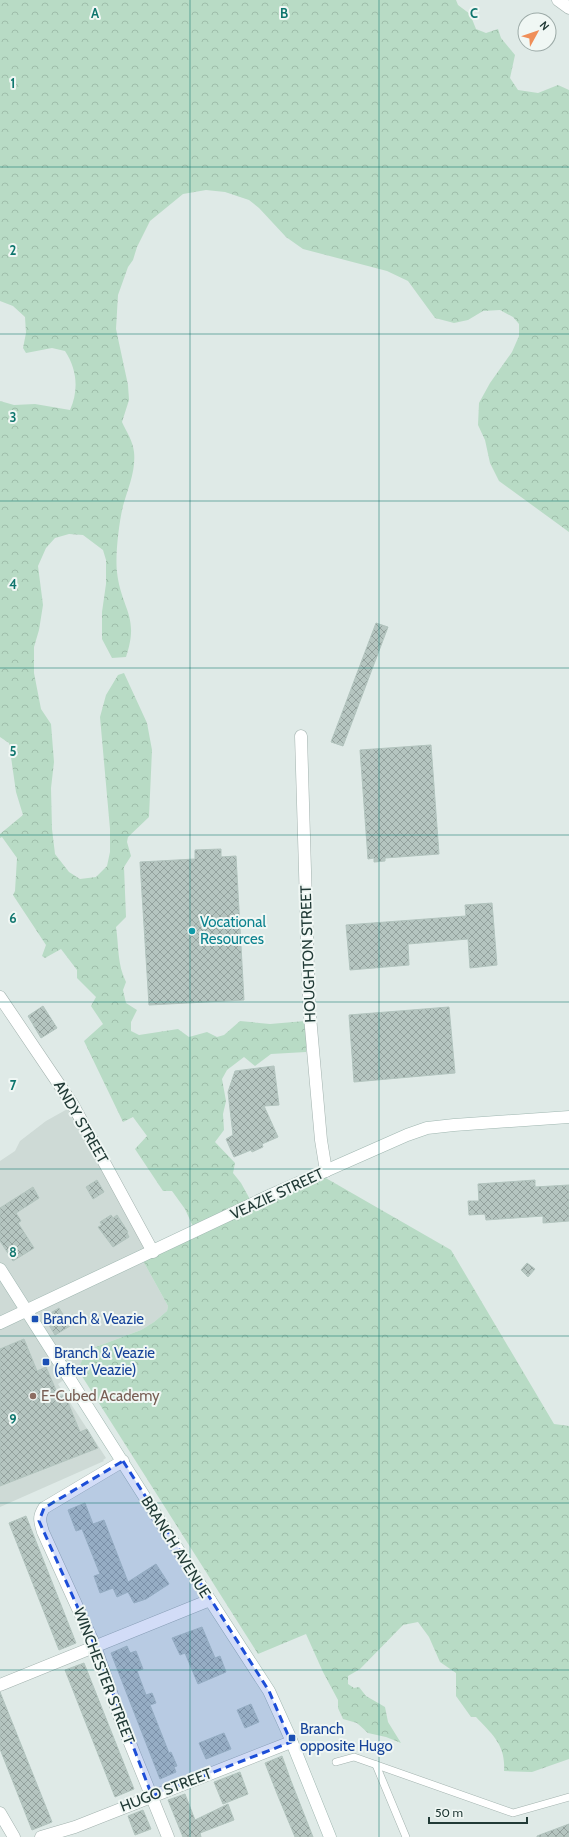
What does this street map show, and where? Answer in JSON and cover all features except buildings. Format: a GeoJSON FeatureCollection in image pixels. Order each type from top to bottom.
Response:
{"type":"FeatureCollection","features":[{"type":"Feature","properties":{"kind":"street"},"geometry":{"type":"LineString","coordinates":[[558,0],[569,8]]}},
{"type":"Feature","properties":{"kind":"street","name":"HOUGHTON STREET"},"geometry":{"type":"LineString","coordinates":[[301,736],[309,1005],[320,1133],[326,1171]]}},
{"type":"Feature","properties":{"kind":"street","name":"ANDY STREET"},"geometry":{"type":"LineString","coordinates":[[0,998],[73,1105],[153,1252]]}},
{"type":"Feature","properties":{"kind":"street","name":"VEAZIE STREET"},"geometry":{"type":"LineString","coordinates":[[0,1323],[271,1195],[407,1135],[427,1128],[569,1117]]}},
{"type":"Feature","properties":{"kind":"street","name":"BRANCH AVENUE"},"geometry":{"type":"LineString","coordinates":[[0,1268],[269,1691],[330,1837]]}},
{"type":"Feature","properties":{"kind":"street","name":"WINCHESTER STREET"},"geometry":{"type":"LineString","coordinates":[[123,1461],[44,1508],[39,1516],[43,1532],[95,1646],[121,1721],[168,1837]]}},
{"type":"Feature","properties":{"kind":"street"},"geometry":{"type":"LineString","coordinates":[[0,1685],[210,1600]]}},
{"type":"Feature","properties":{"kind":"street","name":"HUGO STREET"},"geometry":{"type":"LineString","coordinates":[[41,1837],[75,1827],[291,1742]]}},
{"type":"Feature","properties":{"kind":"street"},"geometry":{"type":"LineString","coordinates":[[0,1813],[14,1837]]}},
{"type":"Feature","properties":{"kind":"lane"},"geometry":{"type":"LineString","coordinates":[[336,1762],[354,1757],[513,1814],[569,1797]]}},
{"type":"Feature","properties":{"kind":"lane"},"geometry":{"type":"LineString","coordinates":[[376,1765],[406,1837]]}},
{"type":"Feature","properties":{"kind":"highlighted area"},"geometry":{"type":"Polygon","coordinates":[[[123,1461],[269,1691],[291,1742],[152,1796],[95,1646],[39,1521],[44,1508],[123,1461]]]}},
{"type":"Feature","properties":{"kind":"shaded area"},"geometry":{"type":"Polygon","coordinates":[[[71,1107],[148,1253],[142,1259],[168,1306],[167,1311],[154,1322],[141,1330],[93,1348],[82,1360],[78,1370],[58,1384],[106,1458],[103,1460],[104,1461],[0,1507],[0,1161],[15,1151],[20,1141],[46,1121],[71,1107]]]}},
{"type":"Feature","properties":{"kind":"green space"},"geometry":{"type":"Polygon","coordinates":[[[0,0],[456,0],[458,5],[470,14],[476,29],[486,33],[498,29],[501,38],[515,55],[510,78],[518,90],[538,93],[558,85],[569,90],[569,532],[499,481],[490,463],[485,440],[478,425],[479,403],[490,383],[512,352],[519,336],[519,324],[513,317],[500,310],[483,311],[468,320],[454,323],[435,318],[408,281],[387,271],[303,249],[286,237],[259,208],[249,200],[225,192],[206,190],[183,194],[150,221],[137,247],[133,260],[128,267],[118,295],[116,329],[128,385],[129,400],[122,422],[129,436],[134,452],[134,466],[123,506],[117,557],[119,585],[128,613],[131,632],[126,657],[112,658],[102,639],[102,612],[106,584],[106,560],[103,550],[83,535],[69,534],[55,538],[46,548],[38,566],[43,605],[39,630],[34,647],[34,673],[41,709],[51,724],[54,762],[51,788],[52,829],[55,854],[69,872],[80,879],[96,877],[107,866],[110,852],[110,829],[100,717],[106,695],[118,675],[124,673],[147,723],[152,750],[149,817],[128,837],[127,842],[131,856],[124,867],[126,917],[116,927],[121,969],[126,982],[123,990],[126,1003],[137,1010],[131,1022],[131,1031],[139,1035],[178,1029],[189,1037],[207,1032],[217,1037],[224,1035],[240,1021],[270,1024],[305,1021],[306,1052],[271,1054],[255,1066],[244,1057],[227,1070],[222,1079],[226,1101],[223,1114],[224,1130],[215,1142],[235,1163],[233,1173],[241,1183],[252,1203],[324,1177],[451,1250],[554,1424],[569,1426],[569,1759],[532,1772],[504,1771],[503,1754],[497,1741],[476,1717],[471,1717],[456,1696],[456,1673],[440,1662],[429,1637],[418,1622],[403,1625],[360,1669],[348,1676],[348,1684],[354,1688],[359,1687],[366,1696],[385,1707],[388,1722],[401,1743],[386,1737],[368,1733],[357,1723],[343,1719],[338,1708],[338,1700],[323,1672],[306,1634],[258,1654],[78,1370],[82,1360],[93,1348],[141,1330],[154,1322],[167,1311],[168,1306],[142,1259],[195,1231],[185,1209],[172,1191],[163,1191],[135,1149],[147,1136],[133,1117],[123,1122],[84,1041],[103,1024],[91,1006],[96,997],[77,978],[77,970],[61,949],[45,958],[42,956],[46,945],[13,895],[15,891],[17,858],[2,837],[0,838],[0,834],[23,815],[16,792],[9,743],[0,737],[0,401],[14,405],[35,404],[70,410],[76,387],[72,365],[65,351],[52,348],[26,353],[23,348],[26,333],[25,317],[13,306],[0,301],[0,0]]]}},
{"type":"Feature","properties":{"kind":"place","name":"Vocational Resources"},"geometry":{"type":"Point","coordinates":[192,931]}},
{"type":"Feature","properties":{"kind":"place","name":"Branch & Veazie"},"geometry":{"type":"Point","coordinates":[35,1319]}},
{"type":"Feature","properties":{"kind":"place","name":"Branch & Veazie (after Veazie)"},"geometry":{"type":"Point","coordinates":[46,1362]}},
{"type":"Feature","properties":{"kind":"place","name":"E-Cubed Academy"},"geometry":{"type":"Point","coordinates":[33,1396]}},
{"type":"Feature","properties":{"kind":"place","name":"Branch opposite Hugo"},"geometry":{"type":"Point","coordinates":[292,1738]}}]}
